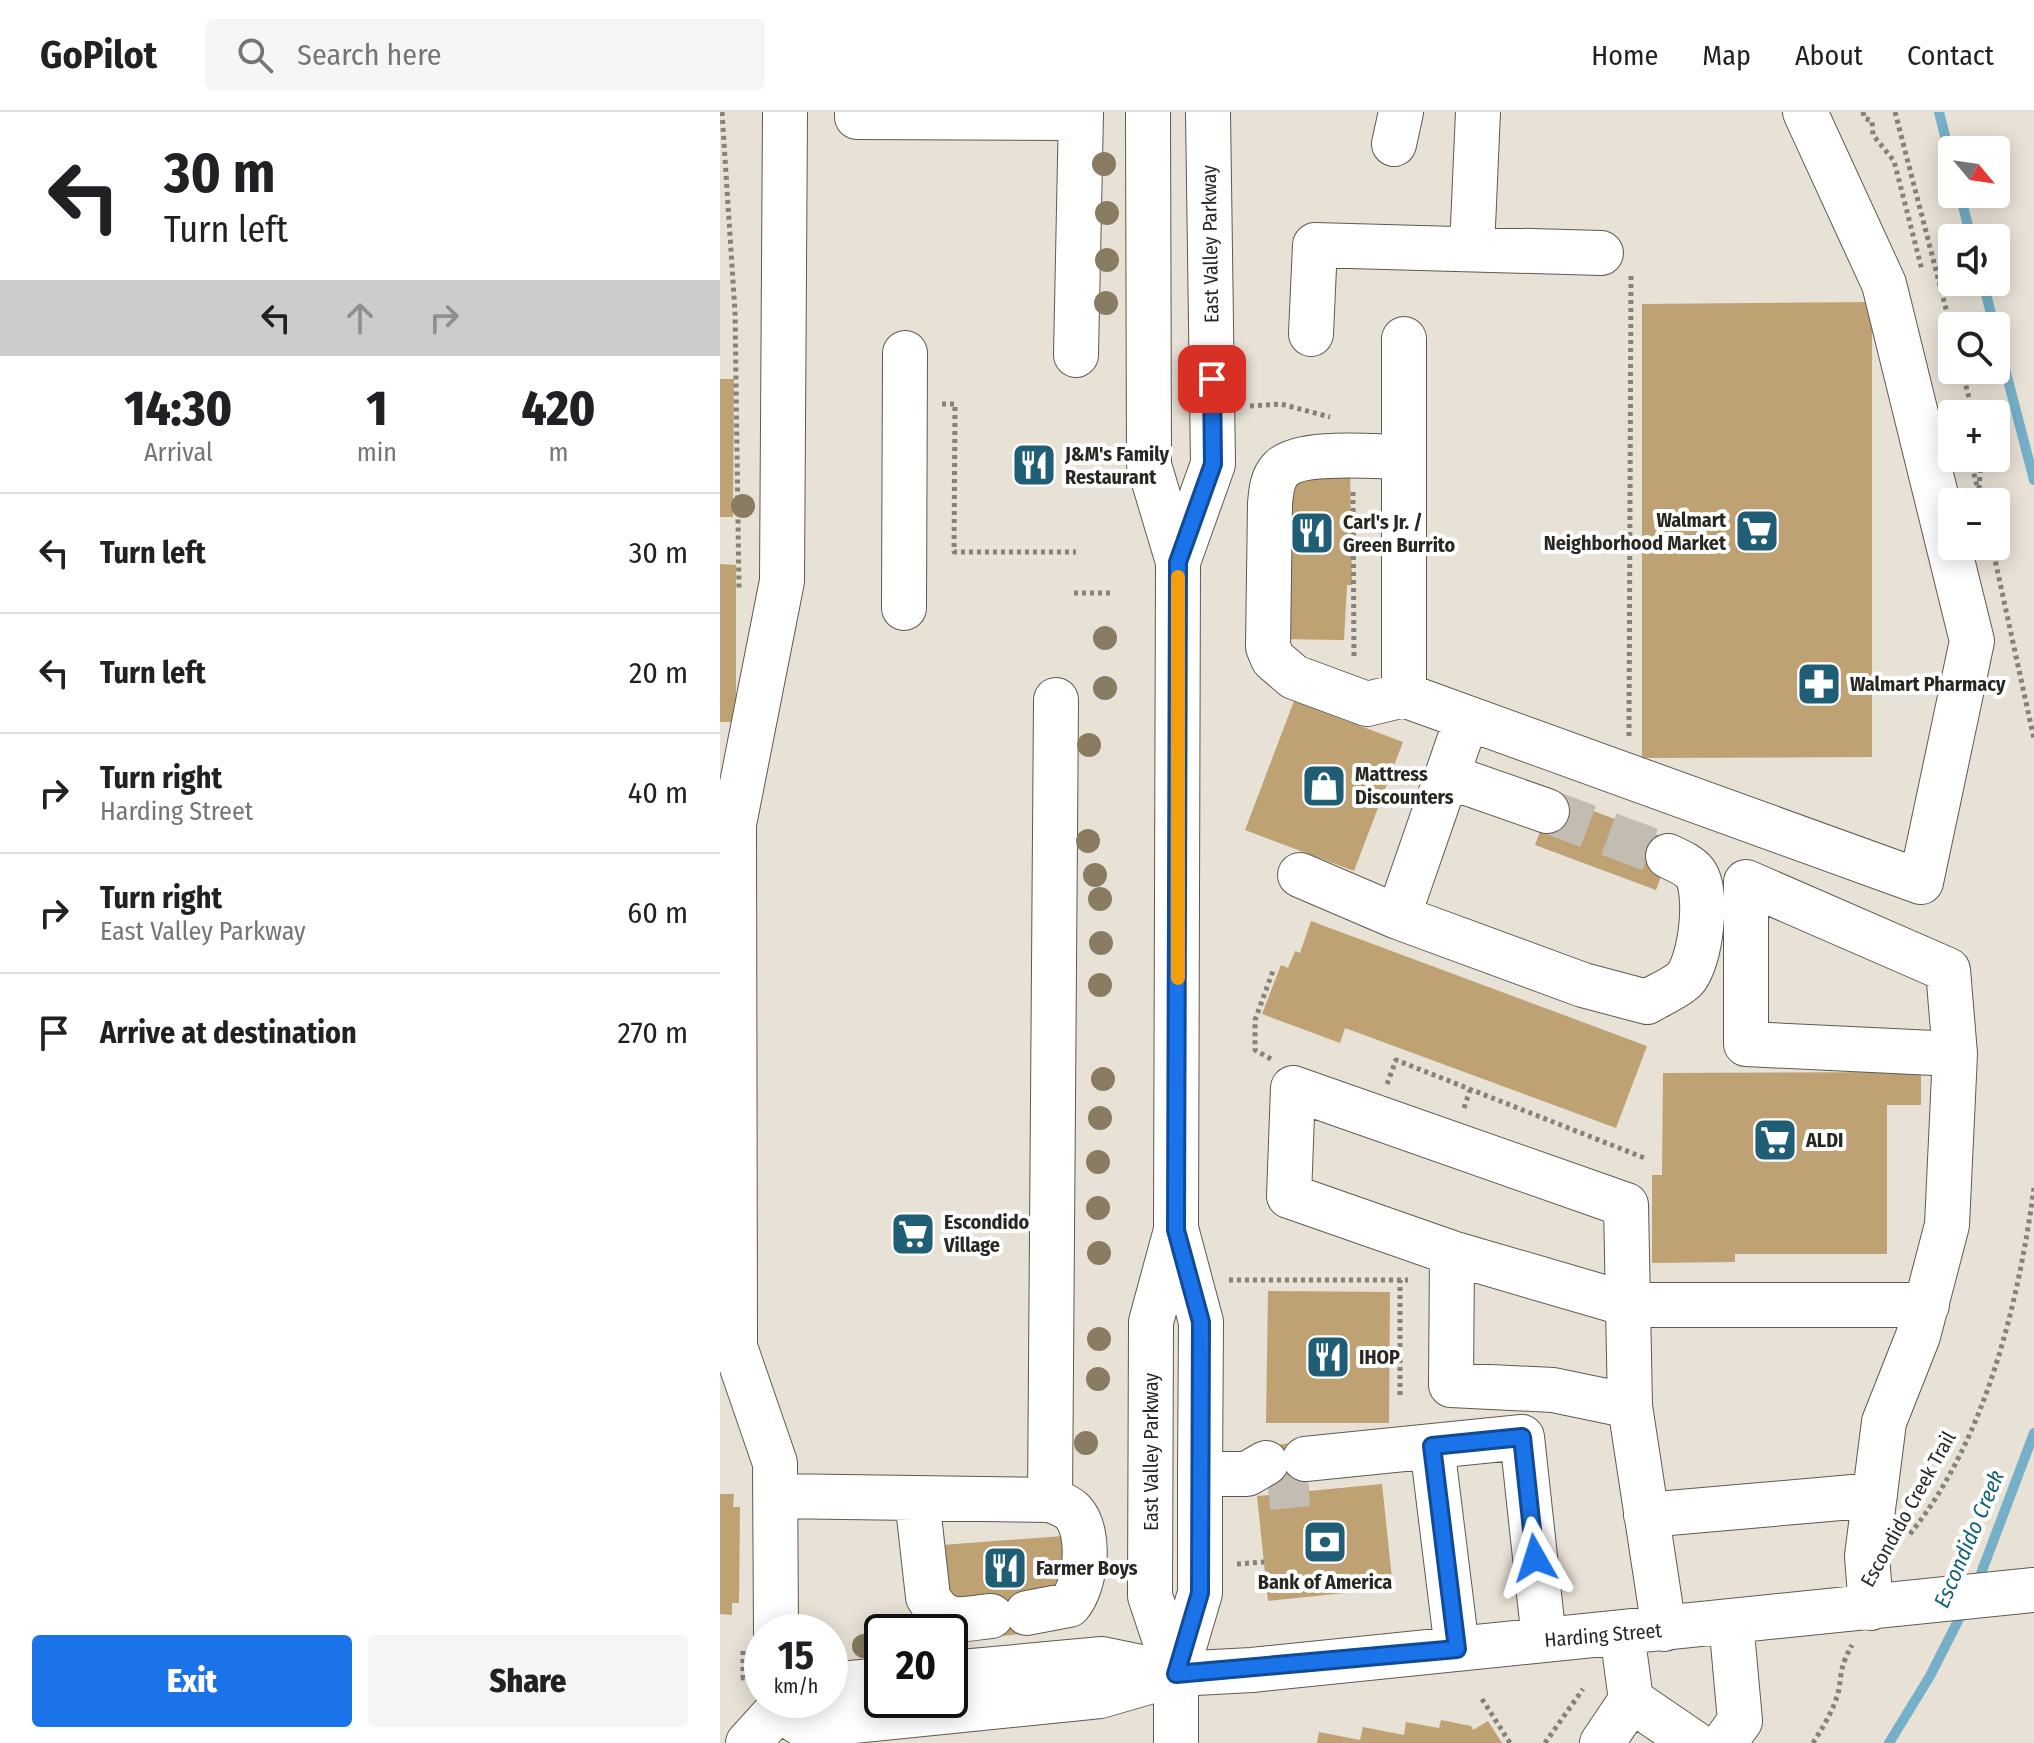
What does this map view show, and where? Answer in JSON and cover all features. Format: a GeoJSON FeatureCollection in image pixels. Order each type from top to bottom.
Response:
{"type":"FeatureCollection","features":[{"type":"Feature","properties":{"kind":"main road"},"geometry":{"type":"LineString","coordinates":[[776,1614],[775,1463],[735,1347],[734,824],[782,581],[785,112]]}},
{"type":"Feature","properties":{"kind":"main road"},"geometry":{"type":"LineString","coordinates":[[857,112],[857,117],[1081,115],[1076,355]]}},
{"type":"Feature","properties":{"kind":"main road","name":"East Valley Parkway"},"geometry":{"type":"LineString","coordinates":[[1148,112],[1149,465],[1178,562],[1176,1230],[1151,1322],[1150,1596],[1176,1674]]}},
{"type":"Feature","properties":{"kind":"main road","name":"East Valley Parkway"},"geometry":{"type":"LineString","coordinates":[[1178,562],[1213,464],[1208,112]]}},
{"type":"Feature","properties":{"kind":"main road"},"geometry":{"type":"LineString","coordinates":[[1472,249],[1478,112]]}},
{"type":"Feature","properties":{"kind":"main road"},"geometry":{"type":"LineString","coordinates":[[1404,457],[1300,459],[1282,467],[1272,482],[1268,647],[1273,659],[1294,677],[1367,704],[1404,695],[1921,882],[1972,641],[1884,284],[1805,112]]}},
{"type":"Feature","properties":{"kind":"main road"},"geometry":{"type":"LineString","coordinates":[[1311,334],[1315,245],[1472,249],[1616,261]]}},
{"type":"Feature","properties":{"kind":"main road"},"geometry":{"type":"LineString","coordinates":[[1404,339],[1404,695]]}},
{"type":"Feature","properties":{"kind":"main road"},"geometry":{"type":"LineString","coordinates":[[904,608],[905,353]]}},
{"type":"Feature","properties":{"kind":"main road"},"geometry":{"type":"LineString","coordinates":[[1050,1500],[1056,700]]}},
{"type":"Feature","properties":{"kind":"main road"},"geometry":{"type":"LineString","coordinates":[[1398,917],[1467,718]]}},
{"type":"Feature","properties":{"kind":"main road"},"geometry":{"type":"LineString","coordinates":[[1447,776],[1547,811]]}},
{"type":"Feature","properties":{"kind":"main road"},"geometry":{"type":"LineString","coordinates":[[1300,875],[1398,917],[1540,969],[1621,997],[1647,1002],[1684,980],[1696,962],[1701,914],[1699,884],[1694,872],[1668,856]]}},
{"type":"Feature","properties":{"kind":"main road"},"geometry":{"type":"LineString","coordinates":[[1880,1607],[1867,1556],[1884,1422],[1918,1336],[1947,1225],[1955,1054],[1948,970],[1746,882],[1746,1044],[1955,1054]]}},
{"type":"Feature","properties":{"kind":"main road"},"geometry":{"type":"LineString","coordinates":[[1602,1743],[1631,1700],[1643,1631],[1646,1515],[1630,1406],[1630,1305],[1626,1205],[1293,1088],[1289,1196],[1452,1267],[1630,1305],[1927,1305]]}},
{"type":"Feature","properties":{"kind":"main road","name":"East Valley Parkway"},"geometry":{"type":"LineString","coordinates":[[1176,1230],[1201,1322],[1200,1593],[1176,1674],[1176,1743]]}},
{"type":"Feature","properties":{"kind":"main road"},"geometry":{"type":"LineString","coordinates":[[1452,1267],[1451,1385],[1553,1390],[1630,1406]]}},
{"type":"Feature","properties":{"kind":"main road"},"geometry":{"type":"LineString","coordinates":[[1494,1388],[1495,1440]]}},
{"type":"Feature","properties":{"kind":"main road"},"geometry":{"type":"LineString","coordinates":[[1200,1474],[1279,1474],[1434,1459],[1495,1440],[1522,1437],[1544,1640]]}},
{"type":"Feature","properties":{"kind":"main road"},"geometry":{"type":"LineString","coordinates":[[1434,1459],[1457,1649]]}},
{"type":"Feature","properties":{"kind":"main road"},"geometry":{"type":"LineString","coordinates":[[1646,1515],[1875,1495]]}},
{"type":"Feature","properties":{"kind":"main road"},"geometry":{"type":"LineString","coordinates":[[775,1496],[917,1498],[1050,1500],[1075,1514],[1080,1524],[1081,1588],[1069,1605],[952,1620],[935,1610],[928,1597],[917,1498]]}},
{"type":"Feature","properties":{"kind":"main road","name":"Harding Street"},"geometry":{"type":"LineString","coordinates":[[1176,1674],[2032,1591]]}},
{"type":"Feature","properties":{"kind":"main road"},"geometry":{"type":"LineString","coordinates":[[1724,1743],[1740,1721],[1731,1621]]}},
{"type":"Feature","properties":{"kind":"main road"},"geometry":{"type":"LineString","coordinates":[[968,1671],[1102,1659],[1176,1674]]}},
{"type":"Feature","properties":{"kind":"main road"},"geometry":{"type":"LineString","coordinates":[[789,1718],[805,1726],[1100,1696],[1176,1674]]}},
{"type":"Feature","properties":{"kind":"main road"},"geometry":{"type":"LineString","coordinates":[[1631,1700],[1694,1743]]}},
{"type":"Feature","properties":{"kind":"main road"},"geometry":{"type":"LineString","coordinates":[[748,1743],[774,1718]]}},
{"type":"Feature","properties":{"kind":"path"},"geometry":{"type":"LineString","coordinates":[[722,112],[735,312],[739,591]]}},
{"type":"Feature","properties":{"kind":"path"},"geometry":{"type":"LineString","coordinates":[[1895,112],[1947,312]]}},
{"type":"Feature","properties":{"kind":"path"},"geometry":{"type":"LineString","coordinates":[[1616,261],[1629,777]]}},
{"type":"Feature","properties":{"kind":"path"},"geometry":{"type":"LineString","coordinates":[[955,404],[954,552],[1076,552]]}},
{"type":"Feature","properties":{"kind":"path"},"geometry":{"type":"LineString","coordinates":[[1245,407],[1281,404],[1340,419]]}},
{"type":"Feature","properties":{"kind":"path"},"geometry":{"type":"LineString","coordinates":[[1353,483],[1354,658]]}},
{"type":"Feature","properties":{"kind":"path"},"geometry":{"type":"LineString","coordinates":[[1995,560],[2034,739]]}},
{"type":"Feature","properties":{"kind":"path"},"geometry":{"type":"LineString","coordinates":[[1074,593],[1114,593]]}},
{"type":"Feature","properties":{"kind":"path"},"geometry":{"type":"LineString","coordinates":[[1274,968],[1255,1020],[1255,1050],[1274,1060],[1293,1088]]}},
{"type":"Feature","properties":{"kind":"path"},"geometry":{"type":"LineString","coordinates":[[1375,1117],[1396,1060],[1647,1159]]}},
{"type":"Feature","properties":{"kind":"path","name":"Escondido Creek Trail"},"geometry":{"type":"LineString","coordinates":[[1905,1543],[1947,1478],[1978,1409],[2018,1275],[2034,1188]]}},
{"type":"Feature","properties":{"kind":"path"},"geometry":{"type":"LineString","coordinates":[[1229,1280],[1400,1280],[1452,1267]]}},
{"type":"Feature","properties":{"kind":"path"},"geometry":{"type":"LineString","coordinates":[[1400,1280],[1400,1395]]}},
{"type":"Feature","properties":{"kind":"path"},"geometry":{"type":"LineString","coordinates":[[1228,1564],[1264,1562]]}},
{"type":"Feature","properties":{"kind":"path","name":"Escondido Creek Trail"},"geometry":{"type":"LineString","coordinates":[[1813,1743],[1839,1689],[1839,1668],[1880,1607]]}},
{"type":"Feature","properties":{"kind":"path"},"geometry":{"type":"LineString","coordinates":[[1545,1743],[1583,1689]]}},
{"type":"Feature","properties":{"kind":"path"},"geometry":{"type":"LineString","coordinates":[[1482,1699],[1510,1743]]}},
{"type":"Feature","properties":{"kind":"building","name":"Walmart Neighborhood Market"},"geometry":{"type":"Polygon","coordinates":[[[1872,302],[1872,757],[1642,758],[1642,304],[1872,302]]]}},
{"type":"Feature","properties":{"kind":"building"},"geometry":{"type":"Polygon","coordinates":[[[720,379],[734,379],[733,517],[720,517],[720,379]]]}},
{"type":"Feature","properties":{"kind":"building","name":"Carl's Jr. / Green Burrito"},"geometry":{"type":"Polygon","coordinates":[[[1350,467],[1352,585],[1347,585],[1344,640],[1274,639],[1282,486],[1350,467]]]}},
{"type":"Feature","properties":{"kind":"building"},"geometry":{"type":"Polygon","coordinates":[[[720,564],[736,565],[736,722],[720,722],[720,564]]]}},
{"type":"Feature","properties":{"kind":"building","name":"Mattress Discounters"},"geometry":{"type":"Polygon","coordinates":[[[1294,701],[1403,742],[1354,871],[1245,830],[1294,701]]]}},
{"type":"Feature","properties":{"kind":"building"},"geometry":{"type":"Polygon","coordinates":[[[1553,796],[1674,841],[1656,890],[1535,845],[1553,796]]]}},
{"type":"Feature","properties":{"kind":"building"},"geometry":{"type":"Polygon","coordinates":[[[1311,921],[1647,1046],[1616,1128],[1345,1028],[1340,1043],[1262,1014],[1281,965],[1288,968],[1295,951],[1300,953],[1311,921]]]}},
{"type":"Feature","properties":{"kind":"building","name":"ALDI"},"geometry":{"type":"Polygon","coordinates":[[[1921,1072],[1921,1105],[1887,1105],[1887,1254],[1735,1254],[1735,1262],[1652,1263],[1652,1175],[1662,1175],[1663,1073],[1921,1072]]]}},
{"type":"Feature","properties":{"kind":"building","name":"IHOP"},"geometry":{"type":"Polygon","coordinates":[[[1268,1291],[1390,1292],[1389,1423],[1266,1423],[1268,1291]]]}},
{"type":"Feature","properties":{"kind":"building"},"geometry":{"type":"Polygon","coordinates":[[[1304,1442],[1309,1491],[1382,1484],[1393,1588],[1268,1601],[1257,1496],[1269,1495],[1265,1446],[1304,1442]]]}},
{"type":"Feature","properties":{"kind":"building"},"geometry":{"type":"Polygon","coordinates":[[[720,1494],[734,1494],[733,1507],[740,1507],[739,1603],[732,1603],[732,1615],[720,1614],[720,1494]]]}},
{"type":"Feature","properties":{"kind":"building","name":"Farmer Boys"},"geometry":{"type":"Polygon","coordinates":[[[1063,1536],[1069,1591],[1028,1633],[994,1637],[968,1625],[968,1614],[948,1614],[942,1545],[1063,1536]]]}},
{"type":"Feature","properties":{"kind":"building"},"geometry":{"type":"Polygon","coordinates":[[[1441,1720],[1471,1726],[1473,1730],[1488,1721],[1502,1743],[1317,1743],[1319,1732],[1360,1740],[1363,1727],[1404,1735],[1406,1722],[1439,1728],[1441,1720]]]}},
{"type":"Feature","properties":{"kind":"waterway","name":"Escondido Creek"},"geometry":{"type":"LineString","coordinates":[[1939,112],[1945,136]]}},
{"type":"Feature","properties":{"kind":"waterway","name":"Escondido Creek"},"geometry":{"type":"LineString","coordinates":[[1964,208],[1968,224]]}},
{"type":"Feature","properties":{"kind":"waterway","name":"Escondido Creek"},"geometry":{"type":"LineString","coordinates":[[1986,296],[1990,312]]}},
{"type":"Feature","properties":{"kind":"waterway","name":"Escondido Creek"},"geometry":{"type":"LineString","coordinates":[[2009,384],[2034,480]]}},
{"type":"Feature","properties":{"kind":"waterway","name":"Escondido Creek"},"geometry":{"type":"LineString","coordinates":[[1977,1584],[2034,1433]]}},
{"type":"Feature","properties":{"kind":"waterway","name":"Escondido Creek"},"geometry":{"type":"LineString","coordinates":[[1889,1743],[1930,1676],[1964,1609]]}},
{"type":"Feature","properties":{"kind":"tunnel"},"geometry":{"type":"LineString","coordinates":[[1547,811],[1668,856]]}},
{"type":"Feature","properties":{"kind":"tunnel"},"geometry":{"type":"LineString","coordinates":[[1268,1488],[1308,1484]]}},
{"type":"Feature","properties":{"kind":"slow traffic"},"geometry":{"type":"LineString","coordinates":[[1178,577],[1178,978]]}},
{"type":"Feature","properties":{"kind":"place","name":"J&M's Family Restaurant"},"geometry":{"type":"Point","coordinates":[1034,465]}},
{"type":"Feature","properties":{"kind":"place","name":"Walmart Neighborhood Market"},"geometry":{"type":"Point","coordinates":[1757,531]}},
{"type":"Feature","properties":{"kind":"place","name":"Carl's Jr. / Green Burrito"},"geometry":{"type":"Point","coordinates":[1312,533]}},
{"type":"Feature","properties":{"kind":"place","name":"Walmart Pharmacy"},"geometry":{"type":"Point","coordinates":[1819,684]}},
{"type":"Feature","properties":{"kind":"place","name":"Mattress Discounters"},"geometry":{"type":"Point","coordinates":[1324,786]}},
{"type":"Feature","properties":{"kind":"place","name":"ALDI"},"geometry":{"type":"Point","coordinates":[1775,1140]}},
{"type":"Feature","properties":{"kind":"place","name":"Escondido Village"},"geometry":{"type":"Point","coordinates":[913,1234]}},
{"type":"Feature","properties":{"kind":"place","name":"IHOP"},"geometry":{"type":"Point","coordinates":[1328,1357]}},
{"type":"Feature","properties":{"kind":"place","name":"Bank of America"},"geometry":{"type":"Point","coordinates":[1325,1542]}},
{"type":"Feature","properties":{"kind":"place","name":"Farmer Boys"},"geometry":{"type":"Point","coordinates":[1005,1568]}},
{"type":"Feature","properties":{"kind":"route"},"geometry":{"type":"LineString","coordinates":[[1212,379],[1213,464],[1178,562],[1176,1230],[1201,1322],[1200,1593],[1176,1674],[1252,1670],[1457,1649],[1432,1446],[1522,1437],[1535,1558]]}}]}
